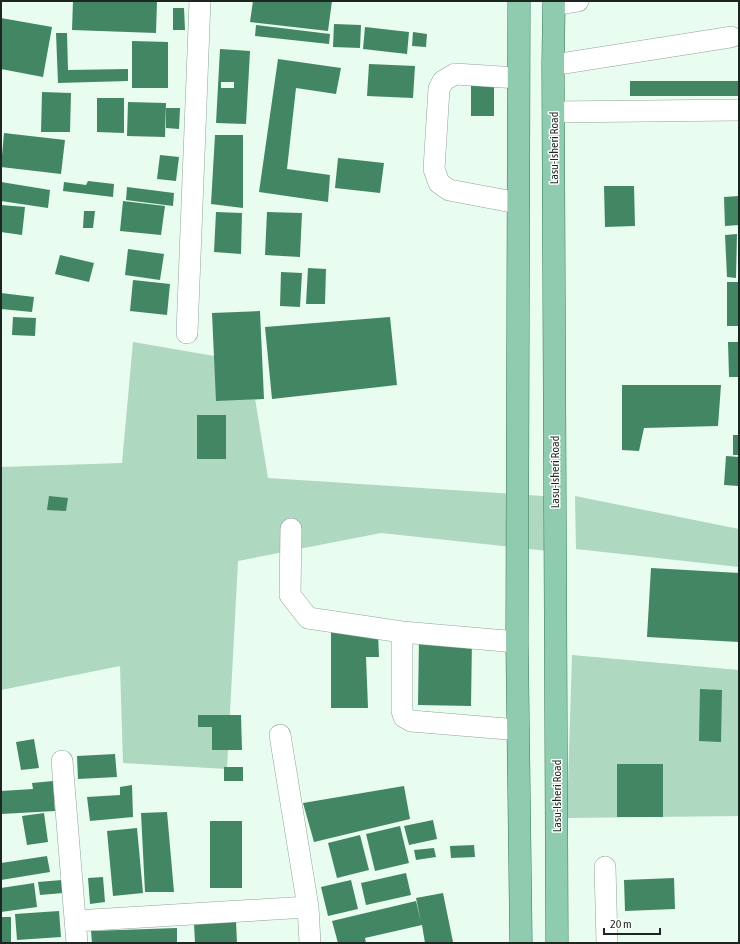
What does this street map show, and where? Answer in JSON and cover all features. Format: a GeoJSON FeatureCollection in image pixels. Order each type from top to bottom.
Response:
{"type":"FeatureCollection","features":[{"type":"Feature","properties":{"kind":"main road"},"geometry":{"type":"LineString","coordinates":[[518,1],[517,642],[521,943]]}},
{"type":"Feature","properties":{"kind":"main road","name":"Lasu-Isheri Road"},"geometry":{"type":"LineString","coordinates":[[554,3],[553,112],[557,943]]}},
{"type":"Feature","properties":{"kind":"street"},"geometry":{"type":"LineString","coordinates":[[188,333],[200,1]]}},
{"type":"Feature","properties":{"kind":"street"},"geometry":{"type":"LineString","coordinates":[[554,3],[578,1]]}},
{"type":"Feature","properties":{"kind":"street"},"geometry":{"type":"LineString","coordinates":[[553,65],[731,37]]}},
{"type":"Feature","properties":{"kind":"street"},"geometry":{"type":"LineString","coordinates":[[518,78],[455,74],[443,81],[439,89],[434,169],[439,183],[449,190],[518,203]]}},
{"type":"Feature","properties":{"kind":"street"},"geometry":{"type":"LineString","coordinates":[[553,112],[739,110]]}},
{"type":"Feature","properties":{"kind":"street"},"geometry":{"type":"LineString","coordinates":[[291,529],[290,595],[308,618],[402,632],[517,642]]}},
{"type":"Feature","properties":{"kind":"street"},"geometry":{"type":"LineString","coordinates":[[402,632],[402,711],[404,717],[411,721],[518,730]]}},
{"type":"Feature","properties":{"kind":"street"},"geometry":{"type":"LineString","coordinates":[[280,734],[308,907],[310,943]]}},
{"type":"Feature","properties":{"kind":"street"},"geometry":{"type":"LineString","coordinates":[[62,761],[77,943]]}},
{"type":"Feature","properties":{"kind":"street"},"geometry":{"type":"LineString","coordinates":[[606,867],[606,943]]}},
{"type":"Feature","properties":{"kind":"street"},"geometry":{"type":"LineString","coordinates":[[75,921],[308,907]]}},
{"type":"Feature","properties":{"kind":"green space"},"geometry":{"type":"Polygon","coordinates":[[[133,342],[249,362],[268,478],[558,497],[558,552],[381,533],[238,561],[227,769],[123,763],[120,666],[1,690],[1,467],[122,463],[133,342]]]}},
{"type":"Feature","properties":{"kind":"green space"},"geometry":{"type":"Polygon","coordinates":[[[575,496],[739,529],[739,567],[576,549],[575,496]]]}},
{"type":"Feature","properties":{"kind":"green space"},"geometry":{"type":"Polygon","coordinates":[[[572,655],[739,670],[739,816],[567,818],[572,655]]]}},
{"type":"Feature","properties":{"kind":"building"},"geometry":{"type":"Polygon","coordinates":[[[73,1],[157,1],[156,33],[72,30],[73,1]]]}},
{"type":"Feature","properties":{"kind":"building"},"geometry":{"type":"Polygon","coordinates":[[[253,1],[332,1],[328,31],[250,22],[253,1]]]}},
{"type":"Feature","properties":{"kind":"building"},"geometry":{"type":"Polygon","coordinates":[[[173,8],[184,8],[185,30],[173,30],[173,8]]]}},
{"type":"Feature","properties":{"kind":"building"},"geometry":{"type":"Polygon","coordinates":[[[1,18],[52,27],[43,77],[1,69],[1,18]]]}},
{"type":"Feature","properties":{"kind":"building"},"geometry":{"type":"Polygon","coordinates":[[[334,24],[361,25],[360,48],[333,47],[334,24]]]}},
{"type":"Feature","properties":{"kind":"building"},"geometry":{"type":"Polygon","coordinates":[[[256,25],[330,34],[329,44],[255,36],[256,25]]]}},
{"type":"Feature","properties":{"kind":"building"},"geometry":{"type":"Polygon","coordinates":[[[365,27],[409,32],[407,54],[363,49],[365,27]]]}},
{"type":"Feature","properties":{"kind":"building"},"geometry":{"type":"Polygon","coordinates":[[[413,32],[427,34],[426,47],[412,46],[413,32]]]}},
{"type":"Feature","properties":{"kind":"building"},"geometry":{"type":"Polygon","coordinates":[[[56,33],[67,33],[68,70],[128,69],[128,81],[58,83],[56,33]]]}},
{"type":"Feature","properties":{"kind":"building"},"geometry":{"type":"Polygon","coordinates":[[[132,41],[168,42],[168,88],[132,88],[132,41]]]}},
{"type":"Feature","properties":{"kind":"building"},"geometry":{"type":"Polygon","coordinates":[[[220,49],[250,51],[246,124],[216,123],[220,49]],[[221,82],[221,88],[234,88],[234,82],[221,82]]]}},
{"type":"Feature","properties":{"kind":"building"},"geometry":{"type":"Polygon","coordinates":[[[278,59],[341,68],[336,94],[296,88],[287,169],[330,175],[328,202],[259,192],[278,59]]]}},
{"type":"Feature","properties":{"kind":"building"},"geometry":{"type":"Polygon","coordinates":[[[369,64],[415,66],[413,98],[367,96],[369,64]]]}},
{"type":"Feature","properties":{"kind":"building"},"geometry":{"type":"Polygon","coordinates":[[[494,77],[494,116],[471,116],[471,78],[494,77]]]}},
{"type":"Feature","properties":{"kind":"building"},"geometry":{"type":"Polygon","coordinates":[[[630,81],[739,81],[739,96],[630,96],[630,81]]]}},
{"type":"Feature","properties":{"kind":"building"},"geometry":{"type":"Polygon","coordinates":[[[42,92],[71,93],[70,132],[41,132],[42,92]]]}},
{"type":"Feature","properties":{"kind":"building"},"geometry":{"type":"Polygon","coordinates":[[[97,98],[124,98],[124,133],[97,132],[97,98]]]}},
{"type":"Feature","properties":{"kind":"building"},"geometry":{"type":"Polygon","coordinates":[[[128,102],[166,103],[165,137],[127,136],[128,102]]]}},
{"type":"Feature","properties":{"kind":"building"},"geometry":{"type":"Polygon","coordinates":[[[166,108],[180,108],[179,129],[166,128],[166,108]]]}},
{"type":"Feature","properties":{"kind":"building"},"geometry":{"type":"Polygon","coordinates":[[[4,133],[65,140],[61,174],[1,167],[4,133]]]}},
{"type":"Feature","properties":{"kind":"building"},"geometry":{"type":"Polygon","coordinates":[[[215,135],[243,135],[243,208],[211,204],[215,135]]]}},
{"type":"Feature","properties":{"kind":"building"},"geometry":{"type":"Polygon","coordinates":[[[160,155],[179,157],[176,181],[157,179],[160,155]]]}},
{"type":"Feature","properties":{"kind":"building"},"geometry":{"type":"Polygon","coordinates":[[[338,158],[384,163],[380,193],[335,188],[338,158]]]}},
{"type":"Feature","properties":{"kind":"building"},"geometry":{"type":"Polygon","coordinates":[[[88,181],[114,184],[113,197],[63,191],[64,182],[86,185],[88,181]]]}},
{"type":"Feature","properties":{"kind":"building"},"geometry":{"type":"Polygon","coordinates":[[[1,182],[50,190],[48,208],[1,201],[1,182]]]}},
{"type":"Feature","properties":{"kind":"building"},"geometry":{"type":"Polygon","coordinates":[[[604,186],[634,186],[635,226],[605,227],[604,186]]]}},
{"type":"Feature","properties":{"kind":"building"},"geometry":{"type":"Polygon","coordinates":[[[127,187],[174,193],[173,206],[126,200],[127,187]]]}},
{"type":"Feature","properties":{"kind":"building"},"geometry":{"type":"Polygon","coordinates":[[[739,196],[739,225],[725,226],[724,197],[739,196]]]}},
{"type":"Feature","properties":{"kind":"building"},"geometry":{"type":"Polygon","coordinates":[[[123,201],[165,206],[161,235],[120,231],[123,201]]]}},
{"type":"Feature","properties":{"kind":"building"},"geometry":{"type":"Polygon","coordinates":[[[1,205],[25,207],[22,235],[1,232],[1,205]]]}},
{"type":"Feature","properties":{"kind":"building"},"geometry":{"type":"Polygon","coordinates":[[[84,211],[95,211],[93,228],[83,228],[84,211]]]}},
{"type":"Feature","properties":{"kind":"building"},"geometry":{"type":"Polygon","coordinates":[[[216,212],[242,213],[241,254],[214,252],[216,212]]]}},
{"type":"Feature","properties":{"kind":"building"},"geometry":{"type":"Polygon","coordinates":[[[267,212],[302,213],[300,257],[265,255],[267,212]]]}},
{"type":"Feature","properties":{"kind":"building"},"geometry":{"type":"Polygon","coordinates":[[[737,234],[736,278],[727,277],[725,235],[737,234]]]}},
{"type":"Feature","properties":{"kind":"building"},"geometry":{"type":"Polygon","coordinates":[[[128,249],[164,254],[160,280],[125,275],[128,249]]]}},
{"type":"Feature","properties":{"kind":"building"},"geometry":{"type":"Polygon","coordinates":[[[60,255],[94,263],[89,282],[55,274],[60,255]]]}},
{"type":"Feature","properties":{"kind":"building"},"geometry":{"type":"Polygon","coordinates":[[[308,268],[326,269],[325,304],[306,304],[308,268]]]}},
{"type":"Feature","properties":{"kind":"building"},"geometry":{"type":"Polygon","coordinates":[[[281,272],[302,273],[300,307],[280,306],[281,272]]]}},
{"type":"Feature","properties":{"kind":"building"},"geometry":{"type":"Polygon","coordinates":[[[133,280],[170,284],[167,315],[130,311],[133,280]]]}},
{"type":"Feature","properties":{"kind":"building"},"geometry":{"type":"Polygon","coordinates":[[[727,282],[739,282],[739,326],[727,326],[727,282]]]}},
{"type":"Feature","properties":{"kind":"building"},"geometry":{"type":"Polygon","coordinates":[[[1,293],[34,297],[32,312],[1,309],[1,293]]]}},
{"type":"Feature","properties":{"kind":"building"},"geometry":{"type":"Polygon","coordinates":[[[260,311],[264,399],[216,401],[212,313],[260,311]]]}},
{"type":"Feature","properties":{"kind":"building"},"geometry":{"type":"Polygon","coordinates":[[[13,317],[36,318],[35,336],[12,335],[13,317]]]}},
{"type":"Feature","properties":{"kind":"building"},"geometry":{"type":"Polygon","coordinates":[[[390,317],[397,385],[272,399],[265,327],[390,317]]]}},
{"type":"Feature","properties":{"kind":"building"},"geometry":{"type":"Polygon","coordinates":[[[728,342],[739,342],[739,377],[729,377],[728,342]]]}},
{"type":"Feature","properties":{"kind":"building"},"geometry":{"type":"Polygon","coordinates":[[[622,385],[721,385],[718,426],[644,428],[639,451],[622,450],[622,385]]]}},
{"type":"Feature","properties":{"kind":"building"},"geometry":{"type":"Polygon","coordinates":[[[197,415],[226,415],[226,459],[197,459],[197,415]]]}},
{"type":"Feature","properties":{"kind":"building"},"geometry":{"type":"Polygon","coordinates":[[[733,435],[739,435],[739,455],[733,455],[733,435]]]}},
{"type":"Feature","properties":{"kind":"building"},"geometry":{"type":"Polygon","coordinates":[[[726,456],[739,457],[739,486],[724,485],[726,456]]]}},
{"type":"Feature","properties":{"kind":"building"},"geometry":{"type":"Polygon","coordinates":[[[49,496],[68,498],[66,511],[47,510],[49,496]]]}},
{"type":"Feature","properties":{"kind":"building"},"geometry":{"type":"Polygon","coordinates":[[[651,568],[739,573],[739,642],[647,637],[651,568]]]}},
{"type":"Feature","properties":{"kind":"building"},"geometry":{"type":"Polygon","coordinates":[[[331,632],[378,633],[379,657],[366,657],[368,708],[331,708],[331,632]]]}},
{"type":"Feature","properties":{"kind":"building"},"geometry":{"type":"Polygon","coordinates":[[[419,637],[472,638],[471,706],[418,705],[419,637]]]}},
{"type":"Feature","properties":{"kind":"building"},"geometry":{"type":"Polygon","coordinates":[[[700,689],[722,690],[721,742],[699,741],[700,689]]]}},
{"type":"Feature","properties":{"kind":"building"},"geometry":{"type":"Polygon","coordinates":[[[198,715],[241,715],[242,750],[212,750],[212,727],[198,727],[198,715]]]}},
{"type":"Feature","properties":{"kind":"building"},"geometry":{"type":"Polygon","coordinates":[[[34,739],[39,768],[21,770],[16,742],[34,739]]]}},
{"type":"Feature","properties":{"kind":"building"},"geometry":{"type":"Polygon","coordinates":[[[115,754],[117,777],[78,779],[77,756],[115,754]]]}},
{"type":"Feature","properties":{"kind":"building"},"geometry":{"type":"Polygon","coordinates":[[[617,764],[663,764],[663,817],[617,817],[617,764]]]}},
{"type":"Feature","properties":{"kind":"building"},"geometry":{"type":"Polygon","coordinates":[[[224,767],[243,767],[243,781],[224,781],[224,767]]]}},
{"type":"Feature","properties":{"kind":"building"},"geometry":{"type":"Polygon","coordinates":[[[53,781],[55,811],[1,814],[1,791],[33,789],[32,783],[53,781]]]}},
{"type":"Feature","properties":{"kind":"building"},"geometry":{"type":"Polygon","coordinates":[[[132,785],[133,817],[90,821],[87,797],[120,795],[120,787],[132,785]]]}},
{"type":"Feature","properties":{"kind":"building"},"geometry":{"type":"Polygon","coordinates":[[[404,786],[410,819],[314,842],[303,803],[404,786]]]}},
{"type":"Feature","properties":{"kind":"building"},"geometry":{"type":"Polygon","coordinates":[[[167,812],[174,892],[145,892],[141,813],[167,812]]]}},
{"type":"Feature","properties":{"kind":"building"},"geometry":{"type":"Polygon","coordinates":[[[44,813],[48,842],[27,845],[22,816],[44,813]]]}},
{"type":"Feature","properties":{"kind":"building"},"geometry":{"type":"Polygon","coordinates":[[[433,820],[437,839],[409,845],[404,826],[433,820]]]}},
{"type":"Feature","properties":{"kind":"building"},"geometry":{"type":"Polygon","coordinates":[[[210,821],[242,821],[242,888],[210,888],[210,821]]]}},
{"type":"Feature","properties":{"kind":"building"},"geometry":{"type":"Polygon","coordinates":[[[400,826],[409,863],[375,871],[366,834],[400,826]]]}},
{"type":"Feature","properties":{"kind":"building"},"geometry":{"type":"Polygon","coordinates":[[[137,828],[143,893],[113,896],[107,831],[137,828]]]}},
{"type":"Feature","properties":{"kind":"building"},"geometry":{"type":"Polygon","coordinates":[[[360,835],[369,870],[337,878],[328,843],[360,835]]]}},
{"type":"Feature","properties":{"kind":"building"},"geometry":{"type":"Polygon","coordinates":[[[474,845],[475,857],[451,858],[450,846],[474,845]]]}},
{"type":"Feature","properties":{"kind":"building"},"geometry":{"type":"Polygon","coordinates":[[[434,848],[436,857],[416,860],[414,850],[434,848]]]}},
{"type":"Feature","properties":{"kind":"building"},"geometry":{"type":"Polygon","coordinates":[[[47,856],[50,872],[1,880],[1,863],[47,856]]]}},
{"type":"Feature","properties":{"kind":"building"},"geometry":{"type":"Polygon","coordinates":[[[406,873],[411,895],[366,905],[361,883],[406,873]]]}},
{"type":"Feature","properties":{"kind":"building"},"geometry":{"type":"Polygon","coordinates":[[[103,877],[105,902],[90,904],[88,878],[103,877]]]}},
{"type":"Feature","properties":{"kind":"building"},"geometry":{"type":"Polygon","coordinates":[[[674,878],[675,909],[625,911],[624,880],[674,878]]]}},
{"type":"Feature","properties":{"kind":"building"},"geometry":{"type":"Polygon","coordinates":[[[62,880],[63,893],[40,895],[38,882],[62,880]]]}},
{"type":"Feature","properties":{"kind":"building"},"geometry":{"type":"Polygon","coordinates":[[[351,880],[358,909],[328,916],[321,887],[351,880]]]}},
{"type":"Feature","properties":{"kind":"building"},"geometry":{"type":"Polygon","coordinates":[[[34,883],[37,907],[1,912],[1,888],[34,883]]]}},
{"type":"Feature","properties":{"kind":"building"},"geometry":{"type":"Polygon","coordinates":[[[443,893],[453,942],[425,943],[422,925],[365,938],[366,943],[338,943],[332,921],[416,901],[421,922],[416,898],[443,893]]]}},
{"type":"Feature","properties":{"kind":"building"},"geometry":{"type":"Polygon","coordinates":[[[59,911],[61,937],[17,940],[15,914],[59,911]]]}},
{"type":"Feature","properties":{"kind":"building"},"geometry":{"type":"Polygon","coordinates":[[[1,917],[11,917],[11,943],[1,943],[1,917]]]}},
{"type":"Feature","properties":{"kind":"building"},"geometry":{"type":"Polygon","coordinates":[[[236,921],[237,943],[195,943],[194,924],[236,921]]]}},
{"type":"Feature","properties":{"kind":"building"},"geometry":{"type":"Polygon","coordinates":[[[177,928],[177,943],[92,943],[91,931],[177,928]]]}}]}
